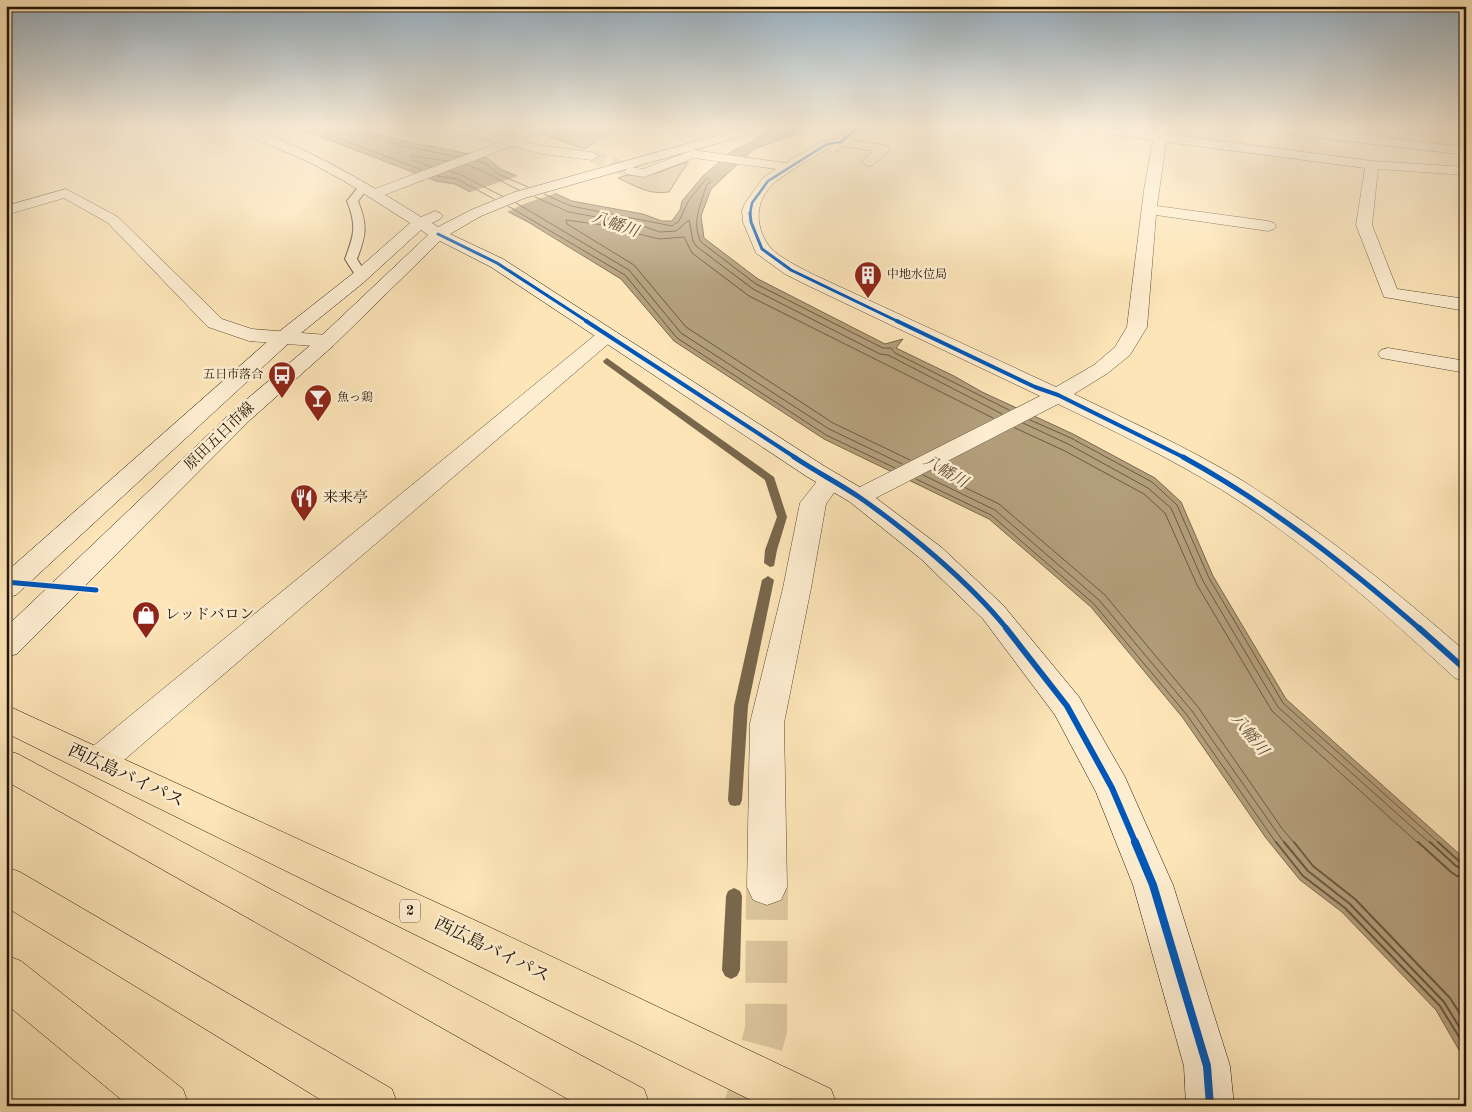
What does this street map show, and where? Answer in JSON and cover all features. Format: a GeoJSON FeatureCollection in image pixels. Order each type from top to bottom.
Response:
{"type":"FeatureCollection","features":[{"type":"Feature","properties":{"kind":"highway","name":"西広島バイパス"},"geometry":{"type":"LineString","coordinates":[[6,718],[814,1106]]}},
{"type":"Feature","properties":{"kind":"highway"},"geometry":{"type":"LineString","coordinates":[[6,764],[627,1106]]}},
{"type":"Feature","properties":{"kind":"highway"},"geometry":{"type":"LineString","coordinates":[[6,885],[376,1106]]}},
{"type":"Feature","properties":{"kind":"highway"},"geometry":{"type":"LineString","coordinates":[[6,976],[166,1106]]}},
{"type":"Feature","properties":{"kind":"street"},"geometry":{"type":"LineString","coordinates":[[353,179],[375,190],[429,228],[497,263],[831,480],[869,492],[993,612],[1067,706],[1112,788],[1154,885],[1208,1066],[1210,1106]]}},
{"type":"Feature","properties":{"kind":"street"},"geometry":{"type":"LineString","coordinates":[[375,190],[407,179]]}},
{"type":"Feature","properties":{"kind":"street","name":"原田五日市線"},"geometry":{"type":"LineString","coordinates":[[6,588],[282,338],[361,276],[429,228],[463,208],[536,179]]}},
{"type":"Feature","properties":{"kind":"street","name":"原田五日市線"},"geometry":{"type":"LineString","coordinates":[[463,208],[578,179]]}},
{"type":"Feature","properties":{"kind":"street"},"geometry":{"type":"LineString","coordinates":[[770,179],[752,203],[750,211],[751,222],[762,249],[791,270],[1035,387],[1051,398],[1192,462],[1255,500],[1319,546],[1366,583],[1466,670]]}},
{"type":"Feature","properties":{"kind":"street"},"geometry":{"type":"LineString","coordinates":[[869,492],[1051,398],[1101,369],[1123,351],[1137,327],[1154,179]]}},
{"type":"Feature","properties":{"kind":"street"},"geometry":{"type":"LineString","coordinates":[[1370,179],[1364,224],[1390,293],[1466,305]]}},
{"type":"Feature","properties":{"kind":"street"},"geometry":{"type":"LineString","coordinates":[[6,211],[66,193],[113,220],[214,323],[249,334],[327,341]]}},
{"type":"Feature","properties":{"kind":"street"},"geometry":{"type":"LineString","coordinates":[[1150,210],[1268,226]]}},
{"type":"Feature","properties":{"kind":"street","name":"原田五日市線"},"geometry":{"type":"LineString","coordinates":[[6,646],[241,416],[327,341],[429,228]]}},
{"type":"Feature","properties":{"kind":"street"},"geometry":{"type":"LineString","coordinates":[[98,762],[607,334]]}},
{"type":"Feature","properties":{"kind":"street"},"geometry":{"type":"LineString","coordinates":[[1388,354],[1466,367]]}},
{"type":"Feature","properties":{"kind":"street"},"geometry":{"type":"LineString","coordinates":[[767,887],[767,723],[813,503],[831,480]]}},
{"type":"Feature","properties":{"kind":"lane"},"geometry":{"type":"LineString","coordinates":[[361,276],[351,259],[361,236],[360,218],[352,201],[375,190]]}},
{"type":"Feature","properties":{"kind":"shaded area"},"geometry":{"type":"Polygon","coordinates":[[[620,179],[677,179],[669,192],[654,192],[620,179]]]}},
{"type":"Feature","properties":{"kind":"water","name":"八幡川"},"geometry":{"type":"Polygon","coordinates":[[[430,179],[523,179],[572,201],[643,214],[662,221],[672,221],[680,210],[682,201],[701,179],[722,179],[711,189],[701,216],[704,238],[758,279],[885,344],[903,339],[896,348],[982,392],[1073,434],[1155,478],[1181,502],[1213,576],[1286,699],[1466,860],[1466,1054],[1459,1050],[1436,1010],[1342,912],[1300,880],[1266,838],[1183,718],[1091,607],[989,519],[824,439],[674,341],[621,279],[528,222],[455,184],[430,179]]]}},
{"type":"Feature","properties":{"kind":"pier"},"geometry":{"type":"Polygon","coordinates":[[[509,179],[530,179],[559,192],[524,204],[505,213],[467,193],[509,179]]]}},
{"type":"Feature","properties":{"kind":"waterway"},"geometry":{"type":"LineString","coordinates":[[607,361],[770,479],[782,517],[771,550],[770,563]]}},
{"type":"Feature","properties":{"kind":"waterway"},"geometry":{"type":"LineString","coordinates":[[735,800],[741,706],[768,580]]}},
{"type":"Feature","properties":{"kind":"waterway"},"geometry":{"type":"LineString","coordinates":[[731,970],[734,896]]}},
{"type":"Feature","properties":{"kind":"tunnel"},"geometry":{"type":"LineString","coordinates":[[745,1106],[766,1030],[767,887]]}},
{"type":"Feature","properties":{"kind":"cycle path"},"geometry":{"type":"LineString","coordinates":[[771,179],[752,203],[750,211],[751,222],[762,249],[791,270],[1035,387],[1058,395],[1208,471],[1256,501],[1311,540],[1390,603],[1466,670]]}},
{"type":"Feature","properties":{"kind":"cycle path"},"geometry":{"type":"LineString","coordinates":[[438,234],[497,263],[815,471],[859,497],[931,553],[993,612],[1067,706],[1112,788],[1153,885],[1207,1066],[1210,1106]]}},
{"type":"Feature","properties":{"kind":"cycle path"},"geometry":{"type":"LineString","coordinates":[[6,582],[96,590]]}},
{"type":"Feature","properties":{"kind":"place","name":"中地水位局"},"geometry":{"type":"Point","coordinates":[868,299]}},
{"type":"Feature","properties":{"kind":"place","name":"五日市落合"},"geometry":{"type":"Point","coordinates":[282,399]}},
{"type":"Feature","properties":{"kind":"place","name":"魚っ鶏"},"geometry":{"type":"Point","coordinates":[318,422]}},
{"type":"Feature","properties":{"kind":"place","name":"来来亭"},"geometry":{"type":"Point","coordinates":[304,522]}},
{"type":"Feature","properties":{"kind":"place","name":"レッドバロン"},"geometry":{"type":"Point","coordinates":[146,639]}}]}
